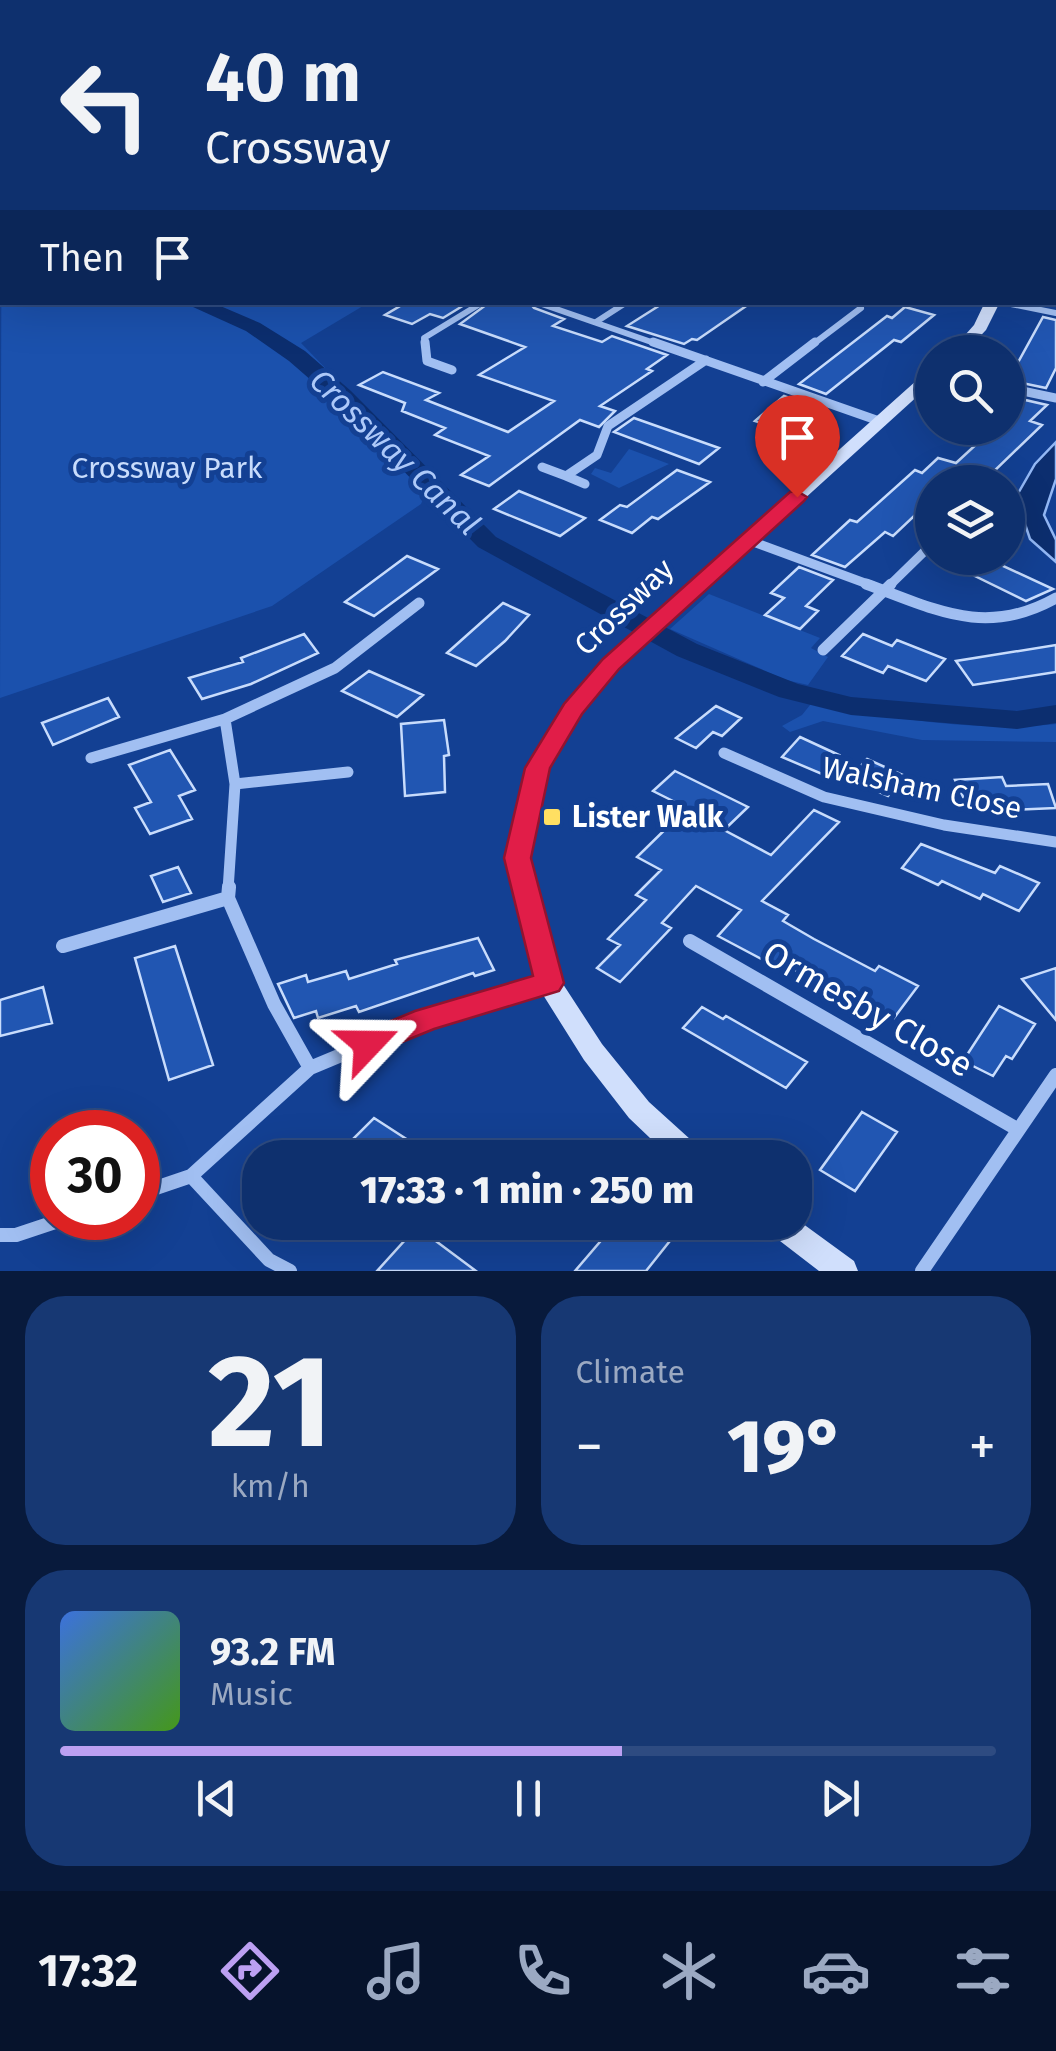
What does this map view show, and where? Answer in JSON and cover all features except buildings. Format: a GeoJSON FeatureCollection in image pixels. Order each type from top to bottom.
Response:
{"type":"FeatureCollection","features":[{"type":"Feature","properties":{"kind":"main road"},"geometry":{"type":"LineString","coordinates":[[788,0],[801,0]]}},
{"type":"Feature","properties":{"kind":"main road"},"geometry":{"type":"LineString","coordinates":[[1046,0],[1056,0]]}},
{"type":"Feature","properties":{"kind":"street"},"geometry":{"type":"LineString","coordinates":[[452,370],[427,361],[424,338],[478,305]]}},
{"type":"Feature","properties":{"kind":"street"},"geometry":{"type":"LineString","coordinates":[[545,305],[882,422]]}},
{"type":"Feature","properties":{"kind":"street"},"geometry":{"type":"LineString","coordinates":[[596,322],[622,305]]}},
{"type":"Feature","properties":{"kind":"street"},"geometry":{"type":"LineString","coordinates":[[973,335],[991,305]]}},
{"type":"Feature","properties":{"kind":"street"},"geometry":{"type":"LineString","coordinates":[[1016,305],[1056,313]]}},
{"type":"Feature","properties":{"kind":"street"},"geometry":{"type":"LineString","coordinates":[[763,382],[861,308]]}},
{"type":"Feature","properties":{"kind":"street"},"geometry":{"type":"LineString","coordinates":[[566,476],[597,454],[608,426],[706,360]]}},
{"type":"Feature","properties":{"kind":"street","name":"Crossway"},"geometry":{"type":"LineString","coordinates":[[671,1140],[639,1110],[593,1052],[549,983],[517,858],[537,768],[572,710],[611,664],[915,391]]}},
{"type":"Feature","properties":{"kind":"street"},"geometry":{"type":"LineString","coordinates":[[1025,392],[1056,398]]}},
{"type":"Feature","properties":{"kind":"street"},"geometry":{"type":"LineString","coordinates":[[542,466],[585,484]]}},
{"type":"Feature","properties":{"kind":"street"},"geometry":{"type":"LineString","coordinates":[[748,540],[962,620],[1031,612],[1056,598]]}},
{"type":"Feature","properties":{"kind":"street"},"geometry":{"type":"LineString","coordinates":[[822,650],[915,560]]}},
{"type":"Feature","properties":{"kind":"street"},"geometry":{"type":"LineString","coordinates":[[92,758],[225,719],[335,668],[419,603]]}},
{"type":"Feature","properties":{"kind":"street"},"geometry":{"type":"LineString","coordinates":[[225,719],[235,784],[228,898],[274,1004],[310,1068]]}},
{"type":"Feature","properties":{"kind":"street","name":"Walsham Close"},"geometry":{"type":"LineString","coordinates":[[724,753],[824,797],[944,824],[1056,842]]}},
{"type":"Feature","properties":{"kind":"street"},"geometry":{"type":"LineString","coordinates":[[235,784],[348,772]]}},
{"type":"Feature","properties":{"kind":"street"},"geometry":{"type":"LineString","coordinates":[[63,946],[228,898]]}},
{"type":"Feature","properties":{"kind":"street","name":"Ormesby Close"},"geometry":{"type":"LineString","coordinates":[[690,941],[1017,1130]]}},
{"type":"Feature","properties":{"kind":"street"},"geometry":{"type":"LineString","coordinates":[[160,1187],[192,1176],[310,1068],[426,1020],[549,983]]}},
{"type":"Feature","properties":{"kind":"street"},"geometry":{"type":"LineString","coordinates":[[922,1271],[1056,1075]]}},
{"type":"Feature","properties":{"kind":"street"},"geometry":{"type":"LineString","coordinates":[[192,1176],[269,1260],[290,1271]]}},
{"type":"Feature","properties":{"kind":"street"},"geometry":{"type":"LineString","coordinates":[[0,1235],[30,1230]]}},
{"type":"Feature","properties":{"kind":"street"},"geometry":{"type":"LineString","coordinates":[[801,1240],[843,1271]]}},
{"type":"Feature","properties":{"kind":"green space","name":"Crossway Park"},"geometry":{"type":"Polygon","coordinates":[[[1,305],[365,305],[301,343],[432,478],[421,504],[272,606],[0,698],[1,305]]]}},
{"type":"Feature","properties":{"kind":"green space"},"geometry":{"type":"Polygon","coordinates":[[[629,449],[669,464],[619,488],[591,474],[595,468],[611,473],[629,449]]]}},
{"type":"Feature","properties":{"kind":"green space"},"geometry":{"type":"Polygon","coordinates":[[[709,594],[820,638],[811,648],[828,657],[808,685],[786,680],[670,629],[709,594]]]}},
{"type":"Feature","properties":{"kind":"green space"},"geometry":{"type":"Polygon","coordinates":[[[814,700],[934,722],[1056,724],[1056,742],[922,740],[823,721],[790,732],[782,726],[802,715],[814,700]]]}},
{"type":"Feature","properties":{"kind":"shaded area"},"geometry":{"type":"Polygon","coordinates":[[[1056,442],[1056,479],[1044,515],[1056,540],[1056,562],[1030,539],[1025,524],[1025,481],[1056,442]]]}},
{"type":"Feature","properties":{"kind":"waterway","name":"Crossway Canal"},"geometry":{"type":"LineString","coordinates":[[199,305],[253,327],[297,356],[343,396],[487,542],[687,650],[789,691],[851,706],[1017,720],[1056,714]]}},
{"type":"Feature","properties":{"kind":"place","name":"Lister Walk"},"geometry":{"type":"Point","coordinates":[552,817]}},
{"type":"Feature","properties":{"kind":"route"},"geometry":{"type":"LineString","coordinates":[[368,1044],[426,1020],[549,983],[517,858],[537,768],[572,710],[611,664],[797,497]]}}]}
